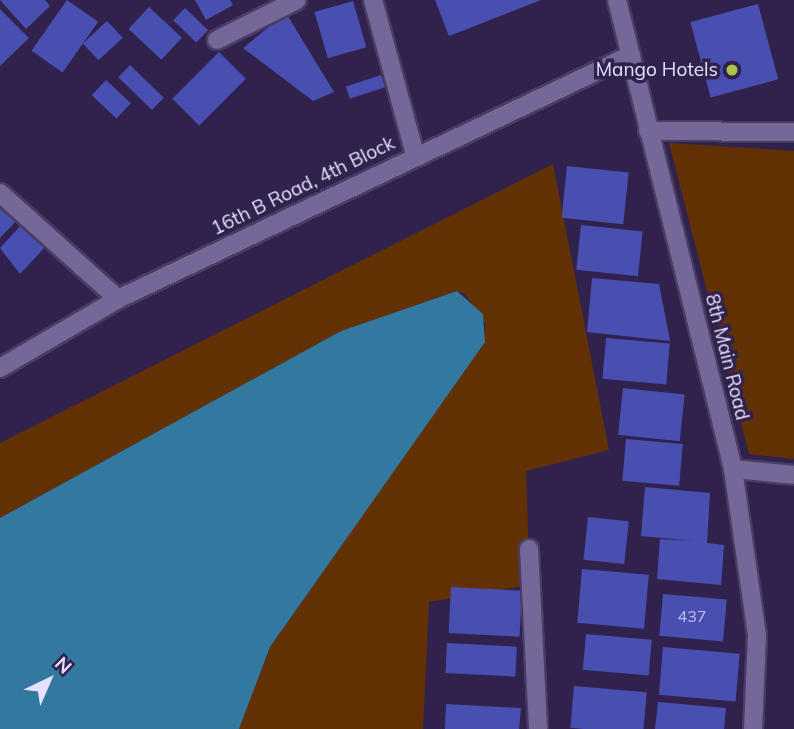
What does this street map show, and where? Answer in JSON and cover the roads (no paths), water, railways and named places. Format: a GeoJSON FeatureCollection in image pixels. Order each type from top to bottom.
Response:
{"type":"FeatureCollection","features":[{"type":"Feature","properties":{"kind":"street"},"geometry":{"type":"LineString","coordinates":[[217,40],[297,0]]}},
{"type":"Feature","properties":{"kind":"street"},"geometry":{"type":"LineString","coordinates":[[373,0],[415,155]]}},
{"type":"Feature","properties":{"kind":"street","name":"8th Main Road"},"geometry":{"type":"LineString","coordinates":[[617,0],[733,469],[757,635],[753,729]]}},
{"type":"Feature","properties":{"kind":"street","name":"16th B Road, 4th Block"},"geometry":{"type":"LineString","coordinates":[[0,367],[118,299],[415,155],[631,55]]}},
{"type":"Feature","properties":{"kind":"street"},"geometry":{"type":"LineString","coordinates":[[648,131],[794,132]]}},
{"type":"Feature","properties":{"kind":"street"},"geometry":{"type":"LineString","coordinates":[[0,193],[118,299]]}},
{"type":"Feature","properties":{"kind":"street"},"geometry":{"type":"LineString","coordinates":[[733,469],[794,475]]}},
{"type":"Feature","properties":{"kind":"street"},"geometry":{"type":"LineString","coordinates":[[529,549],[538,729]]}},
{"type":"Feature","properties":{"kind":"water"},"geometry":{"type":"Polygon","coordinates":[[[457,291],[483,314],[485,342],[270,647],[239,729],[0,729],[0,518],[341,331],[457,291]]]}},
{"type":"Feature","properties":{"kind":"place","name":"Mango Hotels"},"geometry":{"type":"Point","coordinates":[732,70]}}]}
